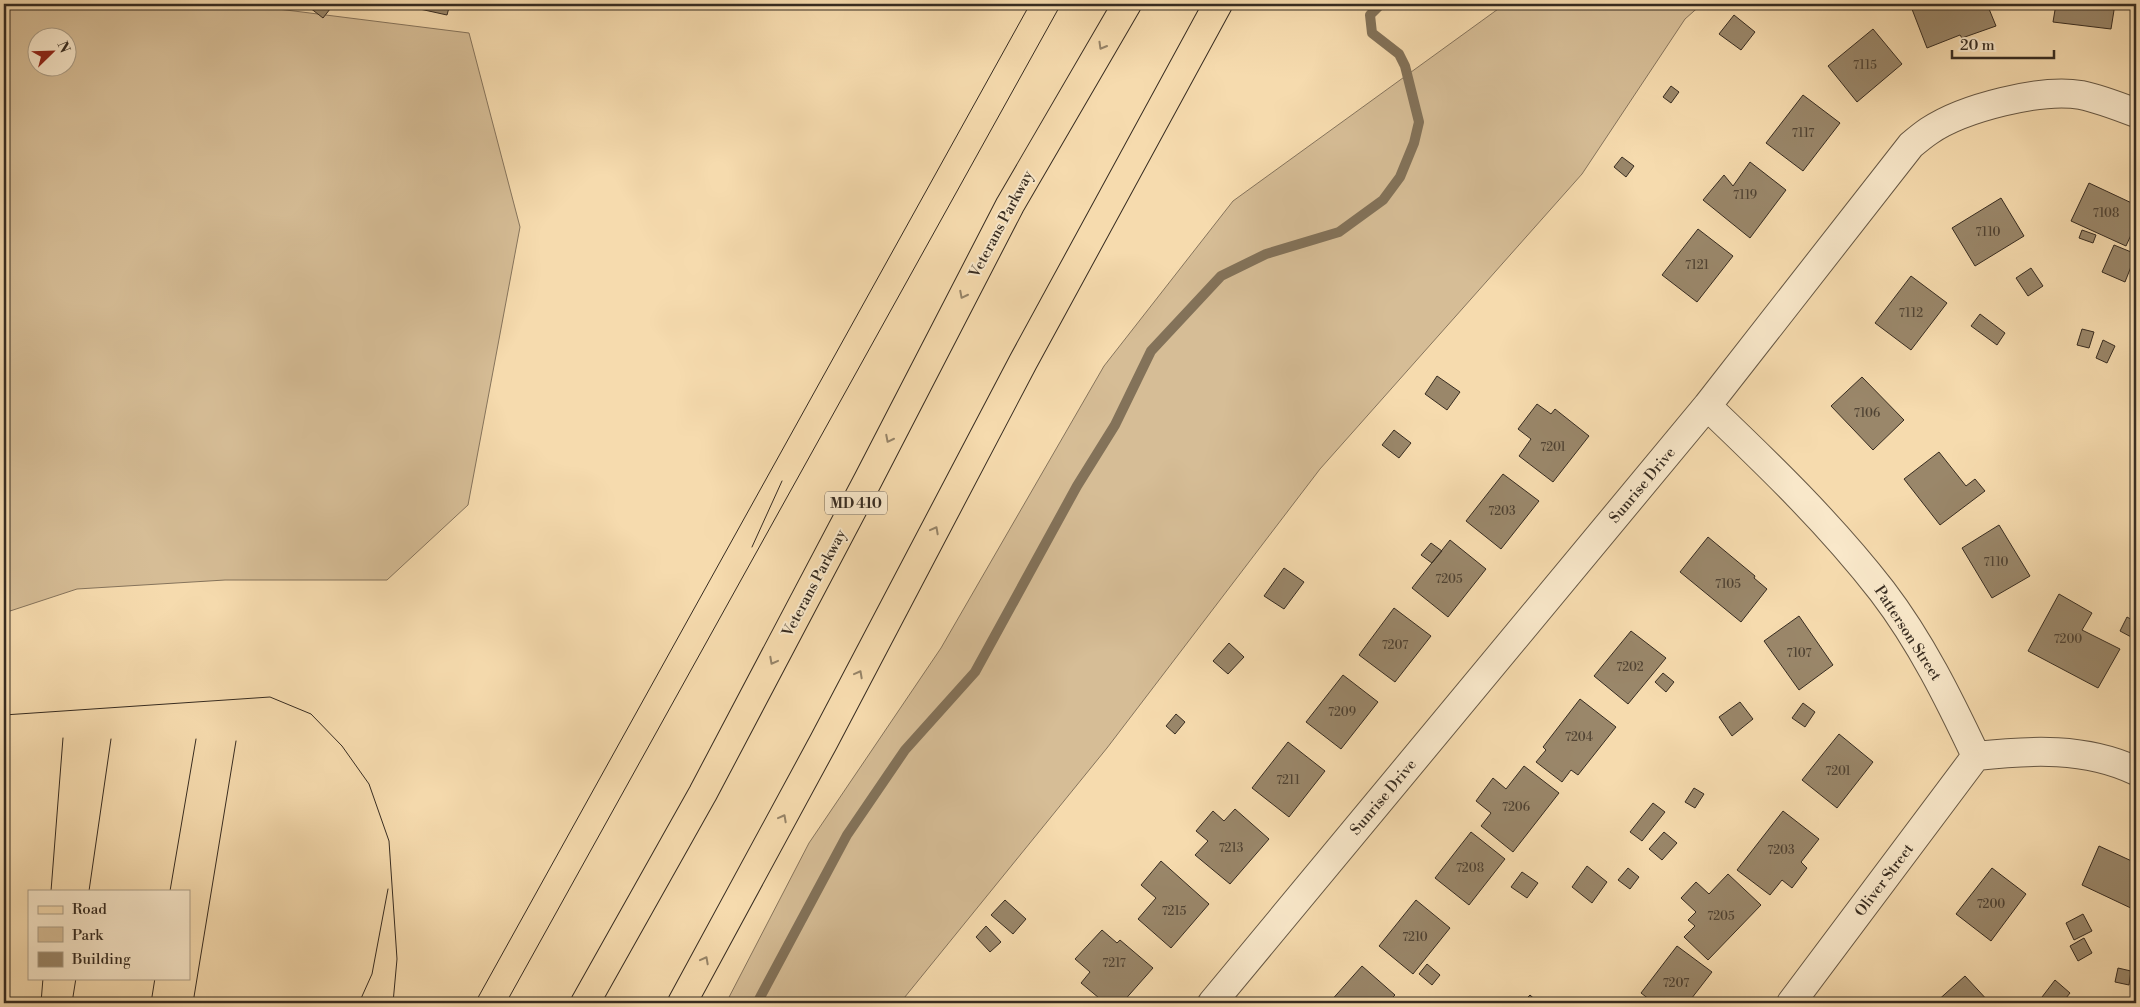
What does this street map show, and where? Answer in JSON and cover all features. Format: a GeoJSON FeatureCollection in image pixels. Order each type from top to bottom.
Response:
{"type":"FeatureCollection","features":[{"type":"Feature","properties":{"kind":"main road","name":"Veterans Parkway"},"geometry":{"type":"LineString","coordinates":[[585,1003],[708,784],[1010,205],[1127,4]]}},
{"type":"Feature","properties":{"kind":"main road"},"geometry":{"type":"LineString","coordinates":[[682,1003],[824,740],[1023,362],[1218,4]]}},
{"type":"Feature","properties":{"kind":"street","name":"Sunrise Drive"},"geometry":{"type":"LineString","coordinates":[[1212,1003],[1707,406],[1911,145],[1930,130],[1969,112],[1995,104],[2051,94],[2080,95],[2136,113]]}},
{"type":"Feature","properties":{"kind":"street","name":"Patterson Street"},"geometry":{"type":"LineString","coordinates":[[1707,406],[1777,473],[1834,533],[1883,592],[1924,653],[1976,756]]}},
{"type":"Feature","properties":{"kind":"street"},"geometry":{"type":"LineString","coordinates":[[1976,756],[2020,751],[2062,752],[2092,757],[2136,771]]}},
{"type":"Feature","properties":{"kind":"street","name":"Oliver Street"},"geometry":{"type":"LineString","coordinates":[[1803,999],[1976,756]]}},
{"type":"Feature","properties":{"kind":"green space"},"geometry":{"type":"Polygon","coordinates":[[[4,4],[275,4],[278,9],[469,33],[520,227],[468,505],[387,580],[225,580],[77,589],[4,613],[4,4]]]}},
{"type":"Feature","properties":{"kind":"green space"},"geometry":{"type":"Polygon","coordinates":[[[1505,4],[1702,4],[1685,19],[1582,174],[1320,469],[1107,748],[900,1003],[726,1003],[809,843],[941,648],[1104,366],[1233,201],[1505,4]]]}},
{"type":"Feature","properties":{"kind":"building"},"geometry":{"type":"Polygon","coordinates":[[[305,4],[334,4],[323,18],[305,4]]]}},
{"type":"Feature","properties":{"kind":"building"},"geometry":{"type":"Polygon","coordinates":[[[397,4],[450,4],[447,15],[397,4]]]}},
{"type":"Feature","properties":{"kind":"building"},"geometry":{"type":"Polygon","coordinates":[[[1910,4],[1987,4],[1996,26],[1962,38],[1960,35],[1927,48],[1910,4]]]}},
{"type":"Feature","properties":{"kind":"building"},"geometry":{"type":"Polygon","coordinates":[[[2056,4],[2115,4],[2111,29],[2053,22],[2056,4]]]}},
{"type":"Feature","properties":{"kind":"building"},"geometry":{"type":"Polygon","coordinates":[[[1734,15],[1755,32],[1741,50],[1719,34],[1734,15]]]}},
{"type":"Feature","properties":{"kind":"building"},"geometry":{"type":"Polygon","coordinates":[[[1873,29],[1902,64],[1857,102],[1828,66],[1873,29]]]}},
{"type":"Feature","properties":{"kind":"building"},"geometry":{"type":"Polygon","coordinates":[[[1671,86],[1679,92],[1671,103],[1663,97],[1671,86]]]}},
{"type":"Feature","properties":{"kind":"building"},"geometry":{"type":"Polygon","coordinates":[[[1803,95],[1840,123],[1803,171],[1766,143],[1803,95]]]}},
{"type":"Feature","properties":{"kind":"building"},"geometry":{"type":"Polygon","coordinates":[[[1622,157],[1634,166],[1626,177],[1614,167],[1622,157]]]}},
{"type":"Feature","properties":{"kind":"building"},"geometry":{"type":"Polygon","coordinates":[[[1750,162],[1786,190],[1750,238],[1703,200],[1724,175],[1733,186],[1750,162]]]}},
{"type":"Feature","properties":{"kind":"building"},"geometry":{"type":"Polygon","coordinates":[[[2089,183],[2136,205],[2136,224],[2126,246],[2071,221],[2089,183]]]}},
{"type":"Feature","properties":{"kind":"building"},"geometry":{"type":"Polygon","coordinates":[[[2001,198],[2024,236],[1975,266],[1952,228],[2001,198]]]}},
{"type":"Feature","properties":{"kind":"building"},"geometry":{"type":"Polygon","coordinates":[[[1698,229],[1733,256],[1697,302],[1662,275],[1698,229]]]}},
{"type":"Feature","properties":{"kind":"building"},"geometry":{"type":"Polygon","coordinates":[[[2082,230],[2096,235],[2093,243],[2079,238],[2082,230]]]}},
{"type":"Feature","properties":{"kind":"building"},"geometry":{"type":"Polygon","coordinates":[[[2114,245],[2136,254],[2125,282],[2102,272],[2114,245]]]}},
{"type":"Feature","properties":{"kind":"building"},"geometry":{"type":"Polygon","coordinates":[[[2031,268],[2043,286],[2028,296],[2016,278],[2031,268]]]}},
{"type":"Feature","properties":{"kind":"building"},"geometry":{"type":"Polygon","coordinates":[[[1911,276],[1947,303],[1911,350],[1875,323],[1911,276]]]}},
{"type":"Feature","properties":{"kind":"building"},"geometry":{"type":"Polygon","coordinates":[[[1980,314],[2005,333],[1997,345],[1971,326],[1980,314]]]}},
{"type":"Feature","properties":{"kind":"building"},"geometry":{"type":"Polygon","coordinates":[[[2082,329],[2094,332],[2089,348],[2077,345],[2082,329]]]}},
{"type":"Feature","properties":{"kind":"building"},"geometry":{"type":"Polygon","coordinates":[[[2103,340],[2115,346],[2107,363],[2096,358],[2103,340]]]}},
{"type":"Feature","properties":{"kind":"building"},"geometry":{"type":"Polygon","coordinates":[[[1437,376],[1460,392],[1447,410],[1425,394],[1437,376]]]}},
{"type":"Feature","properties":{"kind":"building"},"geometry":{"type":"Polygon","coordinates":[[[1862,377],[1904,420],[1873,450],[1831,406],[1862,377]]]}},
{"type":"Feature","properties":{"kind":"building"},"geometry":{"type":"Polygon","coordinates":[[[1537,404],[1551,414],[1555,409],[1589,436],[1553,482],[1519,456],[1531,439],[1518,429],[1537,404]]]}},
{"type":"Feature","properties":{"kind":"building"},"geometry":{"type":"Polygon","coordinates":[[[1394,430],[1411,443],[1399,458],[1382,445],[1394,430]]]}},
{"type":"Feature","properties":{"kind":"building"},"geometry":{"type":"Polygon","coordinates":[[[1939,452],[1966,486],[1975,479],[1985,491],[1940,525],[1904,479],[1939,452]]]}},
{"type":"Feature","properties":{"kind":"building"},"geometry":{"type":"Polygon","coordinates":[[[1503,474],[1539,501],[1501,549],[1466,521],[1503,474]]]}},
{"type":"Feature","properties":{"kind":"building"},"geometry":{"type":"Polygon","coordinates":[[[1999,525],[2030,576],[1992,598],[1962,548],[1999,525]]]}},
{"type":"Feature","properties":{"kind":"building"},"geometry":{"type":"Polygon","coordinates":[[[1708,537],[1755,576],[1754,578],[1767,589],[1741,622],[1680,572],[1708,537]]]}},
{"type":"Feature","properties":{"kind":"building"},"geometry":{"type":"Polygon","coordinates":[[[1450,540],[1486,569],[1448,617],[1412,588],[1450,540]]]}},
{"type":"Feature","properties":{"kind":"building"},"geometry":{"type":"Polygon","coordinates":[[[1431,543],[1442,551],[1432,563],[1421,555],[1431,543]]]}},
{"type":"Feature","properties":{"kind":"building"},"geometry":{"type":"Polygon","coordinates":[[[1284,568],[1304,582],[1284,609],[1264,596],[1284,568]]]}},
{"type":"Feature","properties":{"kind":"building"},"geometry":{"type":"Polygon","coordinates":[[[2059,594],[2092,613],[2082,630],[2120,649],[2098,688],[2028,651],[2059,594]]]}},
{"type":"Feature","properties":{"kind":"building"},"geometry":{"type":"Polygon","coordinates":[[[1394,608],[1431,636],[1395,682],[1359,655],[1394,608]]]}},
{"type":"Feature","properties":{"kind":"building"},"geometry":{"type":"Polygon","coordinates":[[[1799,616],[1833,665],[1799,690],[1764,641],[1799,616]]]}},
{"type":"Feature","properties":{"kind":"building"},"geometry":{"type":"Polygon","coordinates":[[[2127,617],[2136,622],[2136,632],[2133,638],[2120,631],[2127,617]]]}},
{"type":"Feature","properties":{"kind":"building"},"geometry":{"type":"Polygon","coordinates":[[[1631,631],[1666,658],[1628,704],[1594,676],[1631,631]]]}},
{"type":"Feature","properties":{"kind":"building"},"geometry":{"type":"Polygon","coordinates":[[[1229,643],[1244,657],[1228,674],[1213,661],[1229,643]]]}},
{"type":"Feature","properties":{"kind":"building"},"geometry":{"type":"Polygon","coordinates":[[[1663,673],[1674,682],[1666,692],[1655,682],[1663,673]]]}},
{"type":"Feature","properties":{"kind":"building"},"geometry":{"type":"Polygon","coordinates":[[[1343,675],[1378,702],[1341,749],[1306,722],[1343,675]]]}},
{"type":"Feature","properties":{"kind":"building"},"geometry":{"type":"Polygon","coordinates":[[[1580,699],[1616,727],[1578,775],[1571,770],[1562,782],[1536,762],[1546,750],[1543,747],[1580,699]]]}},
{"type":"Feature","properties":{"kind":"building"},"geometry":{"type":"Polygon","coordinates":[[[1740,702],[1753,719],[1732,736],[1719,717],[1740,702]]]}},
{"type":"Feature","properties":{"kind":"building"},"geometry":{"type":"Polygon","coordinates":[[[1803,703],[1815,712],[1805,727],[1792,718],[1803,703]]]}},
{"type":"Feature","properties":{"kind":"building"},"geometry":{"type":"Polygon","coordinates":[[[1176,714],[1185,722],[1175,734],[1166,726],[1176,714]]]}},
{"type":"Feature","properties":{"kind":"building"},"geometry":{"type":"Polygon","coordinates":[[[1839,734],[1873,762],[1837,808],[1802,780],[1839,734]]]}},
{"type":"Feature","properties":{"kind":"building"},"geometry":{"type":"Polygon","coordinates":[[[1288,742],[1325,771],[1289,817],[1252,788],[1288,742]]]}},
{"type":"Feature","properties":{"kind":"building"},"geometry":{"type":"Polygon","coordinates":[[[1524,766],[1559,793],[1513,852],[1481,826],[1491,813],[1476,801],[1493,778],[1506,789],[1524,766]]]}},
{"type":"Feature","properties":{"kind":"building"},"geometry":{"type":"Polygon","coordinates":[[[1694,788],[1704,794],[1695,808],[1685,802],[1694,788]]]}},
{"type":"Feature","properties":{"kind":"building"},"geometry":{"type":"Polygon","coordinates":[[[1653,803],[1665,812],[1642,841],[1630,832],[1653,803]]]}},
{"type":"Feature","properties":{"kind":"building"},"geometry":{"type":"Polygon","coordinates":[[[1235,809],[1269,839],[1230,884],[1195,855],[1208,841],[1196,831],[1213,811],[1224,821],[1235,809]]]}},
{"type":"Feature","properties":{"kind":"building"},"geometry":{"type":"Polygon","coordinates":[[[1783,811],[1819,839],[1801,862],[1807,868],[1792,888],[1782,880],[1770,895],[1737,870],[1783,811]]]}},
{"type":"Feature","properties":{"kind":"building"},"geometry":{"type":"Polygon","coordinates":[[[1471,832],[1505,859],[1469,905],[1435,878],[1471,832]]]}},
{"type":"Feature","properties":{"kind":"building"},"geometry":{"type":"Polygon","coordinates":[[[1664,832],[1677,843],[1662,860],[1649,849],[1664,832]]]}},
{"type":"Feature","properties":{"kind":"building"},"geometry":{"type":"Polygon","coordinates":[[[2099,846],[2136,863],[2135,910],[2082,885],[2099,846]]]}},
{"type":"Feature","properties":{"kind":"building"},"geometry":{"type":"Polygon","coordinates":[[[1161,861],[1209,904],[1171,948],[1138,919],[1156,898],[1141,885],[1161,861]]]}},
{"type":"Feature","properties":{"kind":"building"},"geometry":{"type":"Polygon","coordinates":[[[1587,866],[1607,882],[1592,903],[1572,887],[1587,866]]]}},
{"type":"Feature","properties":{"kind":"building"},"geometry":{"type":"Polygon","coordinates":[[[1628,868],[1639,877],[1630,889],[1618,880],[1628,868]]]}},
{"type":"Feature","properties":{"kind":"building"},"geometry":{"type":"Polygon","coordinates":[[[1992,868],[2026,894],[1991,941],[1956,914],[1992,868]]]}},
{"type":"Feature","properties":{"kind":"building"},"geometry":{"type":"Polygon","coordinates":[[[1522,872],[1538,883],[1527,898],[1511,887],[1522,872]]]}},
{"type":"Feature","properties":{"kind":"building"},"geometry":{"type":"Polygon","coordinates":[[[1728,874],[1761,905],[1708,960],[1684,937],[1695,926],[1688,920],[1696,912],[1681,898],[1696,882],[1709,894],[1728,874]]]}},
{"type":"Feature","properties":{"kind":"building"},"geometry":{"type":"Polygon","coordinates":[[[1005,900],[1026,919],[1013,934],[991,915],[1005,900]]]}},
{"type":"Feature","properties":{"kind":"building"},"geometry":{"type":"Polygon","coordinates":[[[1416,900],[1450,928],[1413,974],[1379,946],[1416,900]]]}},
{"type":"Feature","properties":{"kind":"building"},"geometry":{"type":"Polygon","coordinates":[[[2083,914],[2092,931],[2074,940],[2066,923],[2083,914]]]}},
{"type":"Feature","properties":{"kind":"building"},"geometry":{"type":"Polygon","coordinates":[[[986,926],[1001,942],[990,952],[976,937],[986,926]]]}},
{"type":"Feature","properties":{"kind":"building"},"geometry":{"type":"Polygon","coordinates":[[[1102,930],[1117,943],[1120,940],[1153,968],[1122,1003],[1105,1003],[1081,983],[1090,972],[1075,959],[1102,930]]]}},
{"type":"Feature","properties":{"kind":"building"},"geometry":{"type":"Polygon","coordinates":[[[2084,938],[2092,953],[2078,961],[2070,946],[2084,938]]]}},
{"type":"Feature","properties":{"kind":"building"},"geometry":{"type":"Polygon","coordinates":[[[1677,946],[1712,972],[1688,1003],[1654,1003],[1641,993],[1677,946]]]}},
{"type":"Feature","properties":{"kind":"building"},"geometry":{"type":"Polygon","coordinates":[[[1427,964],[1440,975],[1432,985],[1419,974],[1427,964]]]}},
{"type":"Feature","properties":{"kind":"building"},"geometry":{"type":"Polygon","coordinates":[[[1362,966],[1395,995],[1387,1003],[1329,1003],[1362,966]]]}},
{"type":"Feature","properties":{"kind":"building"},"geometry":{"type":"Polygon","coordinates":[[[2118,968],[2131,971],[2129,985],[2115,982],[2118,968]]]}},
{"type":"Feature","properties":{"kind":"building"},"geometry":{"type":"Polygon","coordinates":[[[1965,976],[1990,1003],[1935,1003],[1965,976]]]}},
{"type":"Feature","properties":{"kind":"building"},"geometry":{"type":"Polygon","coordinates":[[[2055,980],[2070,993],[2062,1003],[2049,1003],[2042,997],[2055,980]]]}},
{"type":"Feature","properties":{"kind":"building"},"geometry":{"type":"Polygon","coordinates":[[[1530,995],[1539,1003],[1522,1003],[1530,995]]]}},
{"type":"Feature","properties":{"kind":"waterway"},"geometry":{"type":"LineString","coordinates":[[757,1003],[847,835],[905,750],[975,672],[1077,486],[1115,425],[1151,351],[1221,276],[1266,254],[1339,232],[1383,200],[1400,177],[1414,143],[1419,122],[1405,66],[1399,54],[1372,33],[1370,15],[1381,4]]}},
{"type":"Feature","properties":{"kind":"tram line"},"geometry":{"type":"LineString","coordinates":[[475,1003],[1030,4]]}},
{"type":"Feature","properties":{"kind":"tram line"},"geometry":{"type":"LineString","coordinates":[[506,1003],[1061,4]]}},
{"type":"Feature","properties":{"kind":"tram line"},"geometry":{"type":"LineString","coordinates":[[752,547],[782,481]]}},
{"type":"Feature","properties":{"kind":"tram line"},"geometry":{"type":"LineString","coordinates":[[4,715],[270,697],[311,714],[342,746],[369,784],[389,841],[397,959],[393,1003]]}},
{"type":"Feature","properties":{"kind":"tram line"},"geometry":{"type":"LineString","coordinates":[[51,890],[63,738]]}},
{"type":"Feature","properties":{"kind":"tram line"},"geometry":{"type":"LineString","coordinates":[[89,890],[111,739]]}},
{"type":"Feature","properties":{"kind":"tram line"},"geometry":{"type":"LineString","coordinates":[[170,890],[196,739]]}},
{"type":"Feature","properties":{"kind":"tram line"},"geometry":{"type":"LineString","coordinates":[[193,1003],[236,741]]}},
{"type":"Feature","properties":{"kind":"tram line"},"geometry":{"type":"LineString","coordinates":[[359,1003],[372,974],[388,889]]}},
{"type":"Feature","properties":{"kind":"tram line"},"geometry":{"type":"LineString","coordinates":[[41,1003],[43,980]]}},
{"type":"Feature","properties":{"kind":"tram line"},"geometry":{"type":"LineString","coordinates":[[72,1003],[76,980]]}},
{"type":"Feature","properties":{"kind":"tram line"},"geometry":{"type":"LineString","coordinates":[[151,1003],[155,980]]}}]}
